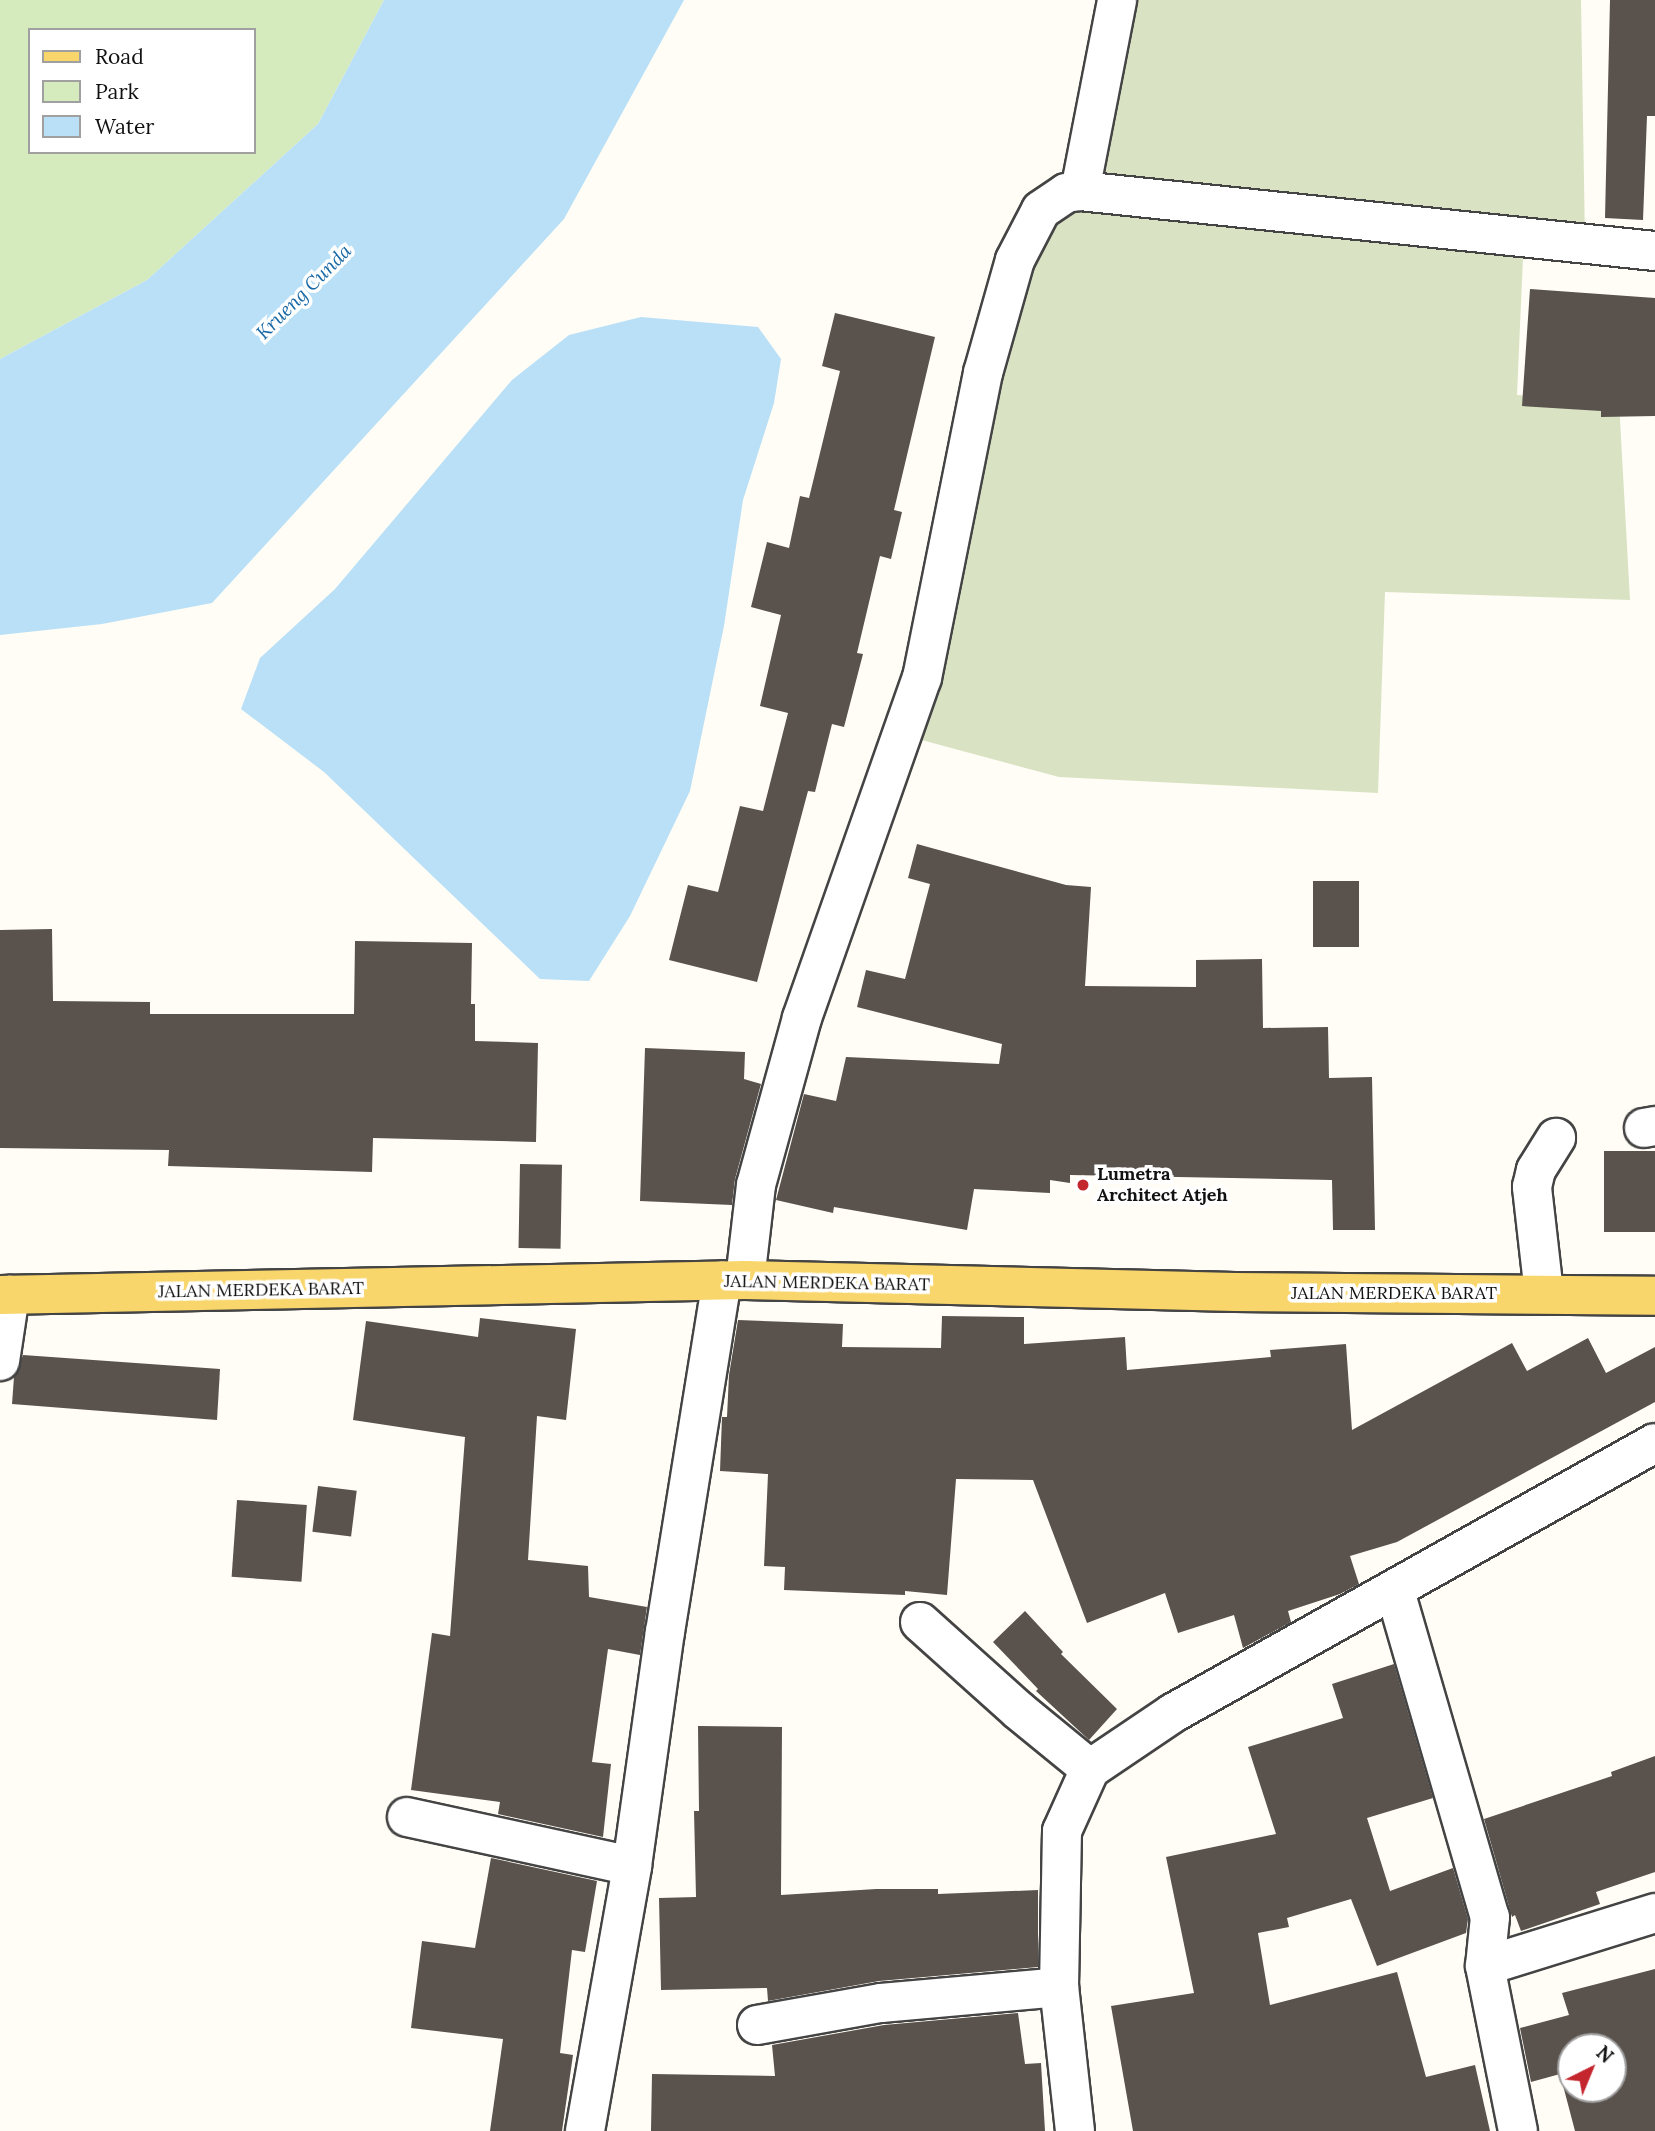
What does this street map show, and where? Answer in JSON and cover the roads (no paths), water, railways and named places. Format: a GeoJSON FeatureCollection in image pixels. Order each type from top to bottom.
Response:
{"type":"FeatureCollection","features":[{"type":"Feature","properties":{"kind":"main road","name":"JALAN MERDEKA BARAT"},"geometry":{"type":"LineString","coordinates":[[5,1295],[733,1280],[1235,1292],[1655,1296]]}},
{"type":"Feature","properties":{"kind":"street"},"geometry":{"type":"LineString","coordinates":[[1080,191],[1117,0]]}},
{"type":"Feature","properties":{"kind":"street"},"geometry":{"type":"LineString","coordinates":[[584,2131],[632,1866],[664,1632],[733,1280],[755,1185],[802,1018],[922,678],[982,373],[1015,260],[1041,210],[1066,193],[1080,191],[1655,251]]}},
{"type":"Feature","properties":{"kind":"street"},"geometry":{"type":"LineString","coordinates":[[1544,1293],[1532,1187],[1536,1170],[1556,1138]]}},
{"type":"Feature","properties":{"kind":"street"},"geometry":{"type":"LineString","coordinates":[[0,1361],[5,1295]]}},
{"type":"Feature","properties":{"kind":"street"},"geometry":{"type":"LineString","coordinates":[[1075,2131],[1059,1987],[1062,1831],[1090,1769],[1173,1713],[1655,1443]]}},
{"type":"Feature","properties":{"kind":"street"},"geometry":{"type":"LineString","coordinates":[[1395,1591],[1490,1917],[1485,1966],[1518,2131]]}},
{"type":"Feature","properties":{"kind":"street"},"geometry":{"type":"LineString","coordinates":[[920,1622],[1018,1710],[1090,1769]]}},
{"type":"Feature","properties":{"kind":"street"},"geometry":{"type":"LineString","coordinates":[[407,1817],[632,1866]]}},
{"type":"Feature","properties":{"kind":"street"},"geometry":{"type":"LineString","coordinates":[[1485,1966],[1655,1913]]}},
{"type":"Feature","properties":{"kind":"street"},"geometry":{"type":"LineString","coordinates":[[757,2025],[881,2003],[1059,1987]]}},
{"type":"Feature","properties":{"kind":"water","name":"Krueng Cunda"},"geometry":{"type":"Polygon","coordinates":[[[384,0],[684,0],[564,219],[212,603],[102,624],[0,635],[0,359],[147,280],[318,124],[384,0]]]}},
{"type":"Feature","properties":{"kind":"water"},"geometry":{"type":"Polygon","coordinates":[[[641,317],[758,327],[781,359],[774,403],[743,500],[724,626],[690,791],[630,916],[589,981],[540,979],[324,772],[241,709],[260,658],[335,589],[512,380],[569,335],[641,317]]]}},
{"type":"Feature","properties":{"kind":"place","name":"Lumetra Architect Atjeh"},"geometry":{"type":"Point","coordinates":[1083,1185]}}]}
